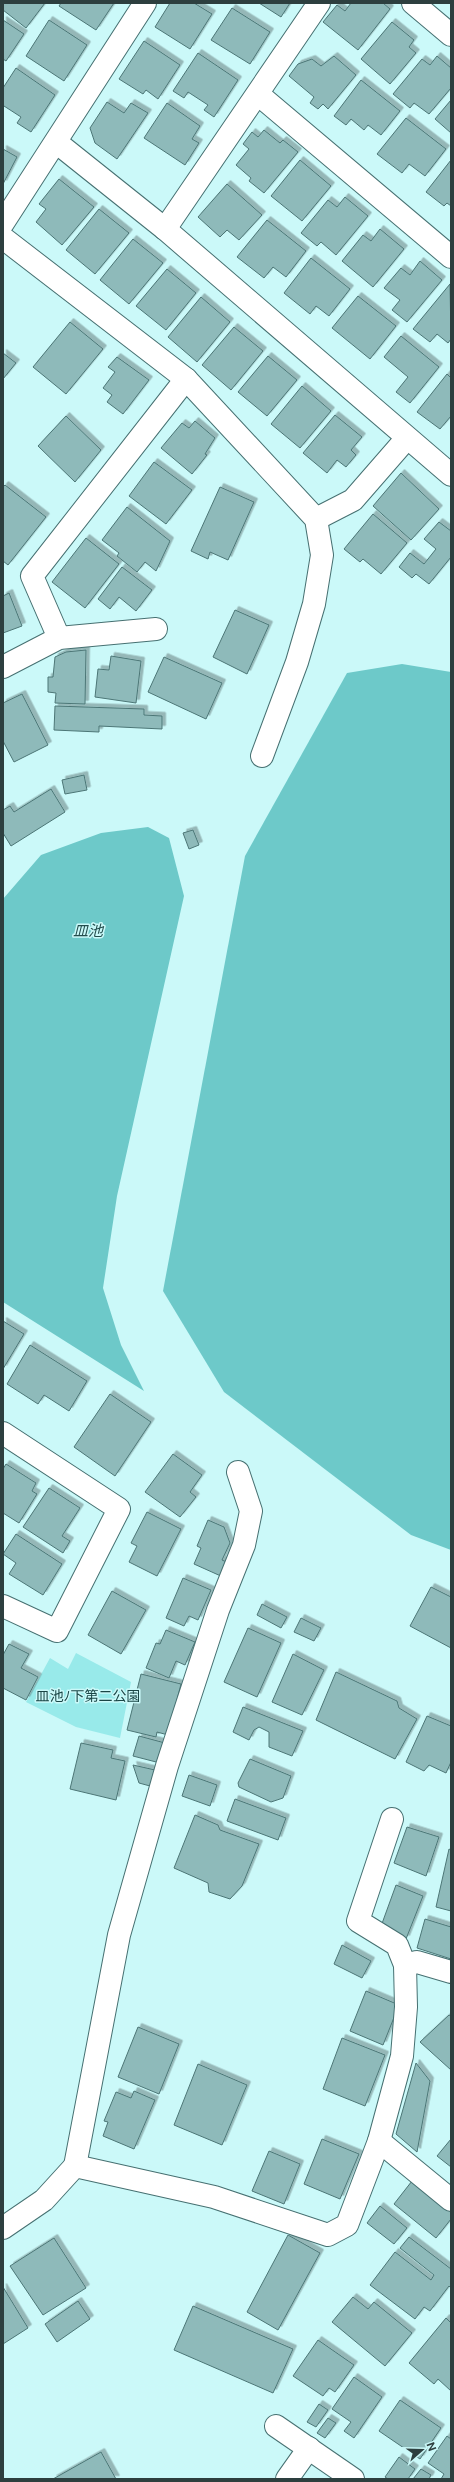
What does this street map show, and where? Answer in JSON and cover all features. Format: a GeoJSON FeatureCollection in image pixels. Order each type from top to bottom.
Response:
{"type":"FeatureCollection","features":[{"type":"Feature","properties":{"kind":"street"},"geometry":{"type":"LineString","coordinates":[[3,223],[145,3]]}},
{"type":"Feature","properties":{"kind":"street"},"geometry":{"type":"LineString","coordinates":[[165,229],[259,95],[319,3]]}},
{"type":"Feature","properties":{"kind":"street"},"geometry":{"type":"LineString","coordinates":[[413,3],[451,35]]}},
{"type":"Feature","properties":{"kind":"street"},"geometry":{"type":"LineString","coordinates":[[259,95],[451,257]]}},
{"type":"Feature","properties":{"kind":"street"},"geometry":{"type":"LineString","coordinates":[[56,142],[165,229],[451,475]]}},
{"type":"Feature","properties":{"kind":"street"},"geometry":{"type":"LineString","coordinates":[[3,238],[186,379],[316,519],[322,555],[314,604],[297,662],[262,756]]}},
{"type":"Feature","properties":{"kind":"street"},"geometry":{"type":"LineString","coordinates":[[59,638],[32,576],[186,379]]}},
{"type":"Feature","properties":{"kind":"street"},"geometry":{"type":"LineString","coordinates":[[316,519],[353,500],[407,438]]}},
{"type":"Feature","properties":{"kind":"street"},"geometry":{"type":"LineString","coordinates":[[3,667],[59,638],[156,629]]}},
{"type":"Feature","properties":{"kind":"street"},"geometry":{"type":"LineString","coordinates":[[3,1433],[119,1509],[56,1631],[3,1606]]}},
{"type":"Feature","properties":{"kind":"street"},"geometry":{"type":"LineString","coordinates":[[3,2228],[44,2200],[75,2166],[118,1935],[167,1766],[218,1610],[244,1545],[251,1512],[238,1472]]}},
{"type":"Feature","properties":{"kind":"street"},"geometry":{"type":"LineString","coordinates":[[75,2166],[214,2197],[328,2235],[347,2225],[379,2141],[402,2056],[406,2007],[405,1965],[397,1945],[358,1921],[392,1819]]}},
{"type":"Feature","properties":{"kind":"street"},"geometry":{"type":"LineString","coordinates":[[405,1965],[417,1962],[451,1972]]}},
{"type":"Feature","properties":{"kind":"street"},"geometry":{"type":"LineString","coordinates":[[379,2141],[451,2200]]}},
{"type":"Feature","properties":{"kind":"street"},"geometry":{"type":"LineString","coordinates":[[276,2426],[353,2479]]}},
{"type":"Feature","properties":{"kind":"street"},"geometry":{"type":"LineString","coordinates":[[288,2479],[309,2448]]}},
{"type":"Feature","properties":{"kind":"green space","name":"皿池ﾉ下第二公園"},"geometry":{"type":"Polygon","coordinates":[[[76,1653],[131,1682],[120,1738],[76,1727],[26,1702],[50,1658],[68,1669],[76,1653]]]}},
{"type":"Feature","properties":{"kind":"water"},"geometry":{"type":"Polygon","coordinates":[[[402,664],[451,672],[451,1550],[411,1535],[224,1392],[163,1291],[245,856],[347,673],[402,664]]]}},
{"type":"Feature","properties":{"kind":"water","name":"皿池"},"geometry":{"type":"Polygon","coordinates":[[[148,827],[169,838],[184,896],[117,1196],[103,1288],[121,1345],[144,1391],[3,1302],[3,899],[41,855],[101,833],[148,827]]]}},
{"type":"Feature","properties":{"kind":"building"},"geometry":{"type":"Polygon","coordinates":[[[3,3],[45,3],[26,28],[3,10],[3,3]]]}},
{"type":"Feature","properties":{"kind":"building"},"geometry":{"type":"Polygon","coordinates":[[[61,3],[114,3],[96,30],[59,6],[61,3]]]}},
{"type":"Feature","properties":{"kind":"building"},"geometry":{"type":"Polygon","coordinates":[[[170,3],[194,3],[212,14],[190,49],[155,27],[170,3]]]}},
{"type":"Feature","properties":{"kind":"building"},"geometry":{"type":"Polygon","coordinates":[[[259,3],[290,3],[281,17],[259,3]]]}},
{"type":"Feature","properties":{"kind":"building"},"geometry":{"type":"Polygon","coordinates":[[[351,3],[383,3],[390,9],[358,50],[323,22],[337,5],[345,11],[351,3]]]}},
{"type":"Feature","properties":{"kind":"building"},"geometry":{"type":"Polygon","coordinates":[[[232,8],[270,32],[250,64],[211,40],[232,8]]]}},
{"type":"Feature","properties":{"kind":"building"},"geometry":{"type":"Polygon","coordinates":[[[3,20],[24,34],[6,61],[3,59],[3,20]]]}},
{"type":"Feature","properties":{"kind":"building"},"geometry":{"type":"Polygon","coordinates":[[[49,20],[87,45],[64,81],[26,56],[49,20]]]}},
{"type":"Feature","properties":{"kind":"building"},"geometry":{"type":"Polygon","coordinates":[[[392,22],[414,40],[409,47],[416,53],[390,84],[361,59],[392,22]]]}},
{"type":"Feature","properties":{"kind":"building"},"geometry":{"type":"Polygon","coordinates":[[[144,41],[180,65],[158,99],[146,90],[143,94],[119,79],[144,41]]]}},
{"type":"Feature","properties":{"kind":"building"},"geometry":{"type":"Polygon","coordinates":[[[198,53],[238,80],[214,117],[204,110],[208,105],[188,92],[184,98],[173,91],[198,53]]]}},
{"type":"Feature","properties":{"kind":"building"},"geometry":{"type":"Polygon","coordinates":[[[334,56],[356,75],[328,109],[323,104],[318,109],[310,103],[314,97],[289,76],[298,64],[312,59],[321,66],[334,56]]]}},
{"type":"Feature","properties":{"kind":"building"},"geometry":{"type":"Polygon","coordinates":[[[437,56],[451,68],[451,88],[429,114],[414,103],[410,108],[393,94],[422,59],[430,65],[437,56]]]}},
{"type":"Feature","properties":{"kind":"building"},"geometry":{"type":"Polygon","coordinates":[[[16,68],[55,95],[31,132],[17,123],[21,117],[4,106],[3,108],[3,88],[16,68]]]}},
{"type":"Feature","properties":{"kind":"building"},"geometry":{"type":"Polygon","coordinates":[[[361,80],[400,111],[381,135],[368,125],[364,130],[351,119],[346,125],[334,116],[361,80]]]}},
{"type":"Feature","properties":{"kind":"building"},"geometry":{"type":"Polygon","coordinates":[[[451,100],[451,133],[435,119],[451,100]]]}},
{"type":"Feature","properties":{"kind":"building"},"geometry":{"type":"Polygon","coordinates":[[[107,102],[124,113],[131,103],[148,113],[117,159],[95,143],[90,128],[107,102]]]}},
{"type":"Feature","properties":{"kind":"building"},"geometry":{"type":"Polygon","coordinates":[[[167,103],[200,126],[192,139],[199,143],[185,165],[144,138],[167,103]]]}},
{"type":"Feature","properties":{"kind":"building"},"geometry":{"type":"Polygon","coordinates":[[[406,118],[446,149],[425,176],[409,164],[402,173],[377,154],[406,118]]]}},
{"type":"Feature","properties":{"kind":"building"},"geometry":{"type":"Polygon","coordinates":[[[264,130],[280,143],[283,140],[298,152],[264,193],[249,181],[251,178],[236,165],[249,149],[243,144],[252,132],[258,137],[264,130]]]}},
{"type":"Feature","properties":{"kind":"building"},"geometry":{"type":"Polygon","coordinates":[[[3,149],[17,157],[3,184],[3,149]]]}},
{"type":"Feature","properties":{"kind":"building"},"geometry":{"type":"Polygon","coordinates":[[[300,160],[331,186],[302,221],[271,196],[300,160]]]}},
{"type":"Feature","properties":{"kind":"building"},"geometry":{"type":"Polygon","coordinates":[[[451,160],[451,206],[447,203],[444,206],[426,192],[451,160]]]}},
{"type":"Feature","properties":{"kind":"building"},"geometry":{"type":"Polygon","coordinates":[[[59,179],[94,207],[62,245],[36,222],[46,209],[39,204],[59,179]]]}},
{"type":"Feature","properties":{"kind":"building"},"geometry":{"type":"Polygon","coordinates":[[[227,184],[262,215],[239,240],[227,230],[220,237],[198,217],[227,184]]]}},
{"type":"Feature","properties":{"kind":"building"},"geometry":{"type":"Polygon","coordinates":[[[345,197],[368,216],[336,255],[321,242],[317,246],[301,233],[328,200],[337,207],[345,197]]]}},
{"type":"Feature","properties":{"kind":"building"},"geometry":{"type":"Polygon","coordinates":[[[99,209],[129,233],[95,274],[66,250],[99,209]]]}},
{"type":"Feature","properties":{"kind":"building"},"geometry":{"type":"Polygon","coordinates":[[[267,220],[306,251],[286,277],[273,267],[264,278],[237,257],[267,220]]]}},
{"type":"Feature","properties":{"kind":"building"},"geometry":{"type":"Polygon","coordinates":[[[380,229],[404,249],[373,287],[342,261],[363,235],[371,241],[380,229]]]}},
{"type":"Feature","properties":{"kind":"building"},"geometry":{"type":"Polygon","coordinates":[[[133,239],[163,263],[129,304],[100,280],[133,239]]]}},
{"type":"Feature","properties":{"kind":"building"},"geometry":{"type":"Polygon","coordinates":[[[311,258],[350,289],[329,316],[316,306],[310,314],[284,293],[311,258]]]}},
{"type":"Feature","properties":{"kind":"building"},"geometry":{"type":"Polygon","coordinates":[[[420,261],[442,280],[407,322],[392,310],[400,300],[384,288],[401,268],[410,275],[420,261]]]}},
{"type":"Feature","properties":{"kind":"building"},"geometry":{"type":"Polygon","coordinates":[[[167,269],[196,293],[166,330],[136,306],[167,269]]]}},
{"type":"Feature","properties":{"kind":"building"},"geometry":{"type":"Polygon","coordinates":[[[450,284],[451,339],[448,343],[437,334],[430,342],[413,329],[450,284]]]}},
{"type":"Feature","properties":{"kind":"building"},"geometry":{"type":"Polygon","coordinates":[[[358,296],[396,326],[370,359],[332,328],[358,296]]]}},
{"type":"Feature","properties":{"kind":"building"},"geometry":{"type":"Polygon","coordinates":[[[201,297],[230,322],[197,362],[168,337],[201,297]]]}},
{"type":"Feature","properties":{"kind":"building"},"geometry":{"type":"Polygon","coordinates":[[[70,322],[103,349],[66,394],[33,367],[70,322]]]}},
{"type":"Feature","properties":{"kind":"building"},"geometry":{"type":"Polygon","coordinates":[[[234,327],[263,351],[231,390],[202,365],[234,327]]]}},
{"type":"Feature","properties":{"kind":"building"},"geometry":{"type":"Polygon","coordinates":[[[401,336],[439,367],[410,403],[396,392],[408,377],[384,357],[401,336]]]}},
{"type":"Feature","properties":{"kind":"building"},"geometry":{"type":"Polygon","coordinates":[[[3,353],[16,363],[3,379],[3,353]]]}},
{"type":"Feature","properties":{"kind":"building"},"geometry":{"type":"Polygon","coordinates":[[[268,356],[297,380],[267,416],[238,392],[268,356]]]}},
{"type":"Feature","properties":{"kind":"building"},"geometry":{"type":"Polygon","coordinates":[[[117,357],[149,380],[123,414],[107,402],[112,395],[103,388],[115,372],[108,367],[117,357]]]}},
{"type":"Feature","properties":{"kind":"building"},"geometry":{"type":"Polygon","coordinates":[[[447,374],[451,378],[451,416],[440,429],[417,412],[447,374]]]}},
{"type":"Feature","properties":{"kind":"building"},"geometry":{"type":"Polygon","coordinates":[[[302,386],[331,411],[300,448],[271,424],[302,386]]]}},
{"type":"Feature","properties":{"kind":"building"},"geometry":{"type":"Polygon","coordinates":[[[335,415],[362,437],[351,450],[356,455],[346,467],[337,460],[327,473],[303,453],[335,415]]]}},
{"type":"Feature","properties":{"kind":"building"},"geometry":{"type":"Polygon","coordinates":[[[66,416],[101,450],[75,482],[38,446],[66,416]]]}},
{"type":"Feature","properties":{"kind":"building"},"geometry":{"type":"Polygon","coordinates":[[[195,421],[215,438],[205,454],[207,455],[192,474],[161,448],[182,423],[189,428],[195,421]]]}},
{"type":"Feature","properties":{"kind":"building"},"geometry":{"type":"Polygon","coordinates":[[[154,462],[192,490],[166,524],[129,496],[154,462]]]}},
{"type":"Feature","properties":{"kind":"building"},"geometry":{"type":"Polygon","coordinates":[[[401,473],[439,509],[411,540],[373,506],[401,473]]]}},
{"type":"Feature","properties":{"kind":"building"},"geometry":{"type":"Polygon","coordinates":[[[5,485],[46,517],[8,565],[3,561],[3,487],[5,485]]]}},
{"type":"Feature","properties":{"kind":"building"},"geometry":{"type":"Polygon","coordinates":[[[220,487],[254,502],[228,560],[210,552],[208,559],[191,551],[220,487]]]}},
{"type":"Feature","properties":{"kind":"building"},"geometry":{"type":"Polygon","coordinates":[[[127,507],[170,541],[156,571],[145,562],[137,572],[117,556],[119,553],[102,540],[127,507]]]}},
{"type":"Feature","properties":{"kind":"building"},"geometry":{"type":"Polygon","coordinates":[[[373,514],[407,543],[381,574],[363,559],[360,562],[344,549],[373,514]]]}},
{"type":"Feature","properties":{"kind":"building"},"geometry":{"type":"Polygon","coordinates":[[[439,522],[451,531],[451,557],[429,584],[416,574],[412,578],[399,567],[410,553],[424,564],[436,549],[424,539],[439,522]]]}},
{"type":"Feature","properties":{"kind":"building"},"geometry":{"type":"Polygon","coordinates":[[[86,538],[119,564],[85,608],[52,582],[86,538]]]}},
{"type":"Feature","properties":{"kind":"building"},"geometry":{"type":"Polygon","coordinates":[[[122,567],[152,590],[136,611],[119,597],[110,609],[98,599],[122,567]]]}},
{"type":"Feature","properties":{"kind":"building"},"geometry":{"type":"Polygon","coordinates":[[[9,593],[22,626],[3,633],[3,596],[9,593]]]}},
{"type":"Feature","properties":{"kind":"building"},"geometry":{"type":"Polygon","coordinates":[[[235,610],[269,625],[247,674],[213,657],[235,610]]]}},
{"type":"Feature","properties":{"kind":"building"},"geometry":{"type":"Polygon","coordinates":[[[86,650],[85,704],[55,703],[56,693],[48,692],[48,677],[53,677],[55,657],[66,652],[86,650]]]}},
{"type":"Feature","properties":{"kind":"building"},"geometry":{"type":"Polygon","coordinates":[[[111,656],[141,661],[136,703],[95,697],[98,669],[109,670],[111,656]]]}},
{"type":"Feature","properties":{"kind":"building"},"geometry":{"type":"Polygon","coordinates":[[[164,657],[222,683],[206,719],[148,692],[164,657]]]}},
{"type":"Feature","properties":{"kind":"building"},"geometry":{"type":"Polygon","coordinates":[[[22,694],[48,745],[14,762],[3,741],[3,703],[22,694]]]}},
{"type":"Feature","properties":{"kind":"building"},"geometry":{"type":"Polygon","coordinates":[[[55,706],[144,709],[144,715],[162,716],[162,729],[99,726],[99,732],[54,730],[55,706]]]}},
{"type":"Feature","properties":{"kind":"building"},"geometry":{"type":"Polygon","coordinates":[[[84,775],[87,790],[65,794],[62,780],[84,775]]]}},
{"type":"Feature","properties":{"kind":"building"},"geometry":{"type":"Polygon","coordinates":[[[51,789],[65,812],[11,846],[3,833],[3,810],[10,806],[14,812],[51,789]]]}},
{"type":"Feature","properties":{"kind":"building"},"geometry":{"type":"Polygon","coordinates":[[[193,830],[199,845],[189,849],[183,833],[193,830]]]}},
{"type":"Feature","properties":{"kind":"building"},"geometry":{"type":"Polygon","coordinates":[[[3,1321],[24,1334],[3,1369],[3,1321]]]}},
{"type":"Feature","properties":{"kind":"building"},"geometry":{"type":"Polygon","coordinates":[[[30,1345],[87,1381],[69,1411],[44,1395],[38,1404],[7,1384],[30,1345]]]}},
{"type":"Feature","properties":{"kind":"building"},"geometry":{"type":"Polygon","coordinates":[[[110,1394],[151,1422],[115,1476],[74,1447],[110,1394]]]}},
{"type":"Feature","properties":{"kind":"building"},"geometry":{"type":"Polygon","coordinates":[[[173,1454],[202,1475],[190,1492],[196,1497],[180,1517],[145,1492],[173,1454]]]}},
{"type":"Feature","properties":{"kind":"building"},"geometry":{"type":"Polygon","coordinates":[[[6,1464],[36,1483],[32,1491],[37,1494],[19,1523],[3,1513],[3,1469],[6,1464]]]}},
{"type":"Feature","properties":{"kind":"building"},"geometry":{"type":"Polygon","coordinates":[[[49,1488],[80,1508],[62,1536],[70,1541],[63,1553],[23,1527],[49,1488]]]}},
{"type":"Feature","properties":{"kind":"building"},"geometry":{"type":"Polygon","coordinates":[[[147,1512],[181,1529],[157,1576],[129,1562],[137,1546],[131,1543],[147,1512]]]}},
{"type":"Feature","properties":{"kind":"building"},"geometry":{"type":"Polygon","coordinates":[[[208,1520],[224,1527],[230,1543],[222,1560],[229,1563],[223,1577],[194,1564],[201,1548],[197,1546],[208,1520]]]}},
{"type":"Feature","properties":{"kind":"building"},"geometry":{"type":"Polygon","coordinates":[[[16,1534],[62,1564],[43,1595],[9,1574],[16,1563],[3,1554],[16,1534]]]}},
{"type":"Feature","properties":{"kind":"building"},"geometry":{"type":"Polygon","coordinates":[[[183,1578],[211,1590],[198,1620],[189,1616],[184,1626],[166,1618],[183,1578]]]}},
{"type":"Feature","properties":{"kind":"building"},"geometry":{"type":"Polygon","coordinates":[[[431,1587],[451,1597],[451,1648],[410,1626],[431,1587]]]}},
{"type":"Feature","properties":{"kind":"building"},"geometry":{"type":"Polygon","coordinates":[[[112,1591],[146,1610],[121,1654],[88,1635],[112,1591]]]}},
{"type":"Feature","properties":{"kind":"building"},"geometry":{"type":"Polygon","coordinates":[[[262,1604],[287,1617],[281,1628],[257,1615],[262,1604]]]}},
{"type":"Feature","properties":{"kind":"building"},"geometry":{"type":"Polygon","coordinates":[[[301,1618],[321,1628],[314,1641],[294,1632],[301,1618]]]}},
{"type":"Feature","properties":{"kind":"building"},"geometry":{"type":"Polygon","coordinates":[[[248,1628],[281,1643],[257,1697],[224,1682],[248,1628]]]}},
{"type":"Feature","properties":{"kind":"building"},"geometry":{"type":"Polygon","coordinates":[[[166,1630],[195,1642],[185,1665],[176,1661],[169,1678],[146,1668],[156,1643],[160,1644],[166,1630]]]}},
{"type":"Feature","properties":{"kind":"building"},"geometry":{"type":"Polygon","coordinates":[[[9,1644],[29,1654],[21,1668],[38,1677],[26,1700],[3,1688],[3,1655],[9,1644]]]}},
{"type":"Feature","properties":{"kind":"building"},"geometry":{"type":"Polygon","coordinates":[[[293,1654],[324,1670],[302,1715],[272,1702],[293,1654]]]}},
{"type":"Feature","properties":{"kind":"building"},"geometry":{"type":"Polygon","coordinates":[[[336,1672],[397,1701],[399,1708],[417,1719],[395,1759],[316,1720],[336,1672]]]}},
{"type":"Feature","properties":{"kind":"building"},"geometry":{"type":"Polygon","coordinates":[[[141,1674],[181,1684],[168,1735],[157,1732],[156,1737],[127,1730],[141,1674]]]}},
{"type":"Feature","properties":{"kind":"building"},"geometry":{"type":"Polygon","coordinates":[[[243,1707],[303,1731],[292,1756],[269,1747],[269,1732],[259,1727],[254,1730],[249,1740],[233,1732],[243,1707]]]}},
{"type":"Feature","properties":{"kind":"building"},"geometry":{"type":"Polygon","coordinates":[[[427,1716],[451,1726],[451,1762],[446,1773],[429,1765],[424,1771],[406,1762],[427,1716]]]}},
{"type":"Feature","properties":{"kind":"building"},"geometry":{"type":"Polygon","coordinates":[[[139,1736],[165,1743],[160,1763],[133,1756],[139,1736]]]}},
{"type":"Feature","properties":{"kind":"building"},"geometry":{"type":"Polygon","coordinates":[[[81,1743],[113,1750],[111,1758],[125,1761],[116,1800],[70,1789],[81,1743]]]}},
{"type":"Feature","properties":{"kind":"building"},"geometry":{"type":"Polygon","coordinates":[[[250,1759],[291,1776],[283,1798],[271,1802],[239,1787],[238,1783],[250,1759]]]}},
{"type":"Feature","properties":{"kind":"building"},"geometry":{"type":"Polygon","coordinates":[[[133,1765],[155,1770],[150,1786],[139,1783],[133,1765]]]}},
{"type":"Feature","properties":{"kind":"building"},"geometry":{"type":"Polygon","coordinates":[[[189,1775],[217,1785],[210,1806],[182,1796],[189,1775]]]}},
{"type":"Feature","properties":{"kind":"building"},"geometry":{"type":"Polygon","coordinates":[[[235,1799],[286,1818],[278,1840],[227,1821],[235,1799]]]}},
{"type":"Feature","properties":{"kind":"building"},"geometry":{"type":"Polygon","coordinates":[[[195,1815],[218,1825],[220,1830],[259,1844],[242,1886],[230,1899],[209,1892],[208,1883],[174,1868],[195,1815]]]}},
{"type":"Feature","properties":{"kind":"building"},"geometry":{"type":"Polygon","coordinates":[[[407,1827],[439,1837],[426,1876],[394,1863],[407,1827]]]}},
{"type":"Feature","properties":{"kind":"building"},"geometry":{"type":"Polygon","coordinates":[[[449,1849],[451,1850],[451,1911],[436,1907],[449,1849]]]}},
{"type":"Feature","properties":{"kind":"building"},"geometry":{"type":"Polygon","coordinates":[[[396,1885],[423,1896],[406,1939],[380,1929],[396,1885]]]}},
{"type":"Feature","properties":{"kind":"building"},"geometry":{"type":"Polygon","coordinates":[[[425,1919],[451,1927],[451,1959],[417,1948],[425,1919]]]}},
{"type":"Feature","properties":{"kind":"building"},"geometry":{"type":"Polygon","coordinates":[[[342,1945],[371,1961],[362,1978],[334,1964],[342,1945]]]}},
{"type":"Feature","properties":{"kind":"building"},"geometry":{"type":"Polygon","coordinates":[[[366,1991],[399,2005],[383,2045],[350,2031],[366,1991]]]}},
{"type":"Feature","properties":{"kind":"building"},"geometry":{"type":"Polygon","coordinates":[[[449,2015],[451,2016],[451,2070],[420,2042],[449,2015]]]}},
{"type":"Feature","properties":{"kind":"building"},"geometry":{"type":"Polygon","coordinates":[[[138,2027],[179,2044],[159,2094],[118,2077],[138,2027]]]}},
{"type":"Feature","properties":{"kind":"building"},"geometry":{"type":"Polygon","coordinates":[[[342,2038],[385,2055],[365,2106],[323,2089],[342,2038]]]}},
{"type":"Feature","properties":{"kind":"building"},"geometry":{"type":"Polygon","coordinates":[[[416,2063],[430,2081],[417,2152],[396,2134],[416,2063]]]}},
{"type":"Feature","properties":{"kind":"building"},"geometry":{"type":"Polygon","coordinates":[[[198,2064],[247,2085],[222,2145],[174,2125],[198,2064]]]}},
{"type":"Feature","properties":{"kind":"building"},"geometry":{"type":"Polygon","coordinates":[[[134,2091],[155,2100],[134,2149],[103,2136],[108,2122],[104,2121],[116,2092],[131,2098],[134,2091]]]}},
{"type":"Feature","properties":{"kind":"building"},"geometry":{"type":"Polygon","coordinates":[[[322,2139],[359,2154],[340,2199],[304,2184],[322,2139]]]}},
{"type":"Feature","properties":{"kind":"building"},"geometry":{"type":"Polygon","coordinates":[[[451,2139],[451,2167],[437,2156],[451,2139]]]}},
{"type":"Feature","properties":{"kind":"building"},"geometry":{"type":"Polygon","coordinates":[[[269,2151],[300,2164],[284,2204],[252,2191],[269,2151]]]}},
{"type":"Feature","properties":{"kind":"building"},"geometry":{"type":"Polygon","coordinates":[[[412,2181],[451,2212],[451,2219],[436,2238],[394,2204],[412,2181]]]}},
{"type":"Feature","properties":{"kind":"building"},"geometry":{"type":"Polygon","coordinates":[[[380,2206],[407,2228],[394,2244],[367,2223],[380,2206]]]}},
{"type":"Feature","properties":{"kind":"building"},"geometry":{"type":"Polygon","coordinates":[[[288,2235],[320,2253],[278,2330],[247,2312],[288,2235]]]}},
{"type":"Feature","properties":{"kind":"building"},"geometry":{"type":"Polygon","coordinates":[[[409,2237],[451,2269],[451,2288],[449,2286],[430,2311],[424,2307],[415,2319],[370,2285],[395,2252],[431,2280],[434,2275],[400,2248],[409,2237]]]}},
{"type":"Feature","properties":{"kind":"building"},"geometry":{"type":"Polygon","coordinates":[[[54,2238],[86,2288],[43,2315],[10,2266],[54,2238]]]}},
{"type":"Feature","properties":{"kind":"building"},"geometry":{"type":"Polygon","coordinates":[[[3,2287],[28,2328],[3,2344],[3,2287]]]}},
{"type":"Feature","properties":{"kind":"building"},"geometry":{"type":"Polygon","coordinates":[[[353,2297],[368,2309],[374,2302],[412,2333],[385,2366],[332,2322],[353,2297]]]}},
{"type":"Feature","properties":{"kind":"building"},"geometry":{"type":"Polygon","coordinates":[[[78,2301],[90,2319],[57,2342],[45,2324],[78,2301]]]}},
{"type":"Feature","properties":{"kind":"building"},"geometry":{"type":"Polygon","coordinates":[[[193,2306],[293,2349],[273,2393],[174,2350],[193,2306]]]}},
{"type":"Feature","properties":{"kind":"building"},"geometry":{"type":"Polygon","coordinates":[[[446,2318],[451,2323],[451,2391],[438,2379],[434,2384],[409,2363],[446,2318]]]}},
{"type":"Feature","properties":{"kind":"building"},"geometry":{"type":"Polygon","coordinates":[[[318,2340],[354,2365],[335,2392],[329,2388],[323,2396],[293,2376],[318,2340]]]}},
{"type":"Feature","properties":{"kind":"building"},"geometry":{"type":"Polygon","coordinates":[[[354,2377],[382,2397],[354,2438],[344,2431],[351,2422],[332,2409],[354,2377]]]}},
{"type":"Feature","properties":{"kind":"building"},"geometry":{"type":"Polygon","coordinates":[[[400,2400],[441,2428],[420,2459],[379,2431],[400,2400]]]}},
{"type":"Feature","properties":{"kind":"building"},"geometry":{"type":"Polygon","coordinates":[[[319,2404],[328,2410],[316,2427],[307,2422],[319,2404]]]}},
{"type":"Feature","properties":{"kind":"building"},"geometry":{"type":"Polygon","coordinates":[[[328,2418],[336,2423],[325,2438],[317,2433],[328,2418]]]}},
{"type":"Feature","properties":{"kind":"building"},"geometry":{"type":"Polygon","coordinates":[[[447,2436],[451,2439],[451,2479],[441,2479],[444,2474],[428,2463],[447,2436]]]}},
{"type":"Feature","properties":{"kind":"building"},"geometry":{"type":"Polygon","coordinates":[[[101,2452],[116,2479],[53,2479],[101,2452]]]}},
{"type":"Feature","properties":{"kind":"building"},"geometry":{"type":"Polygon","coordinates":[[[399,2457],[415,2469],[408,2479],[388,2479],[385,2477],[399,2457]]]}},
{"type":"Feature","properties":{"kind":"building"},"geometry":{"type":"Polygon","coordinates":[[[421,2469],[431,2475],[429,2479],[413,2479],[421,2469]]]}}]}
